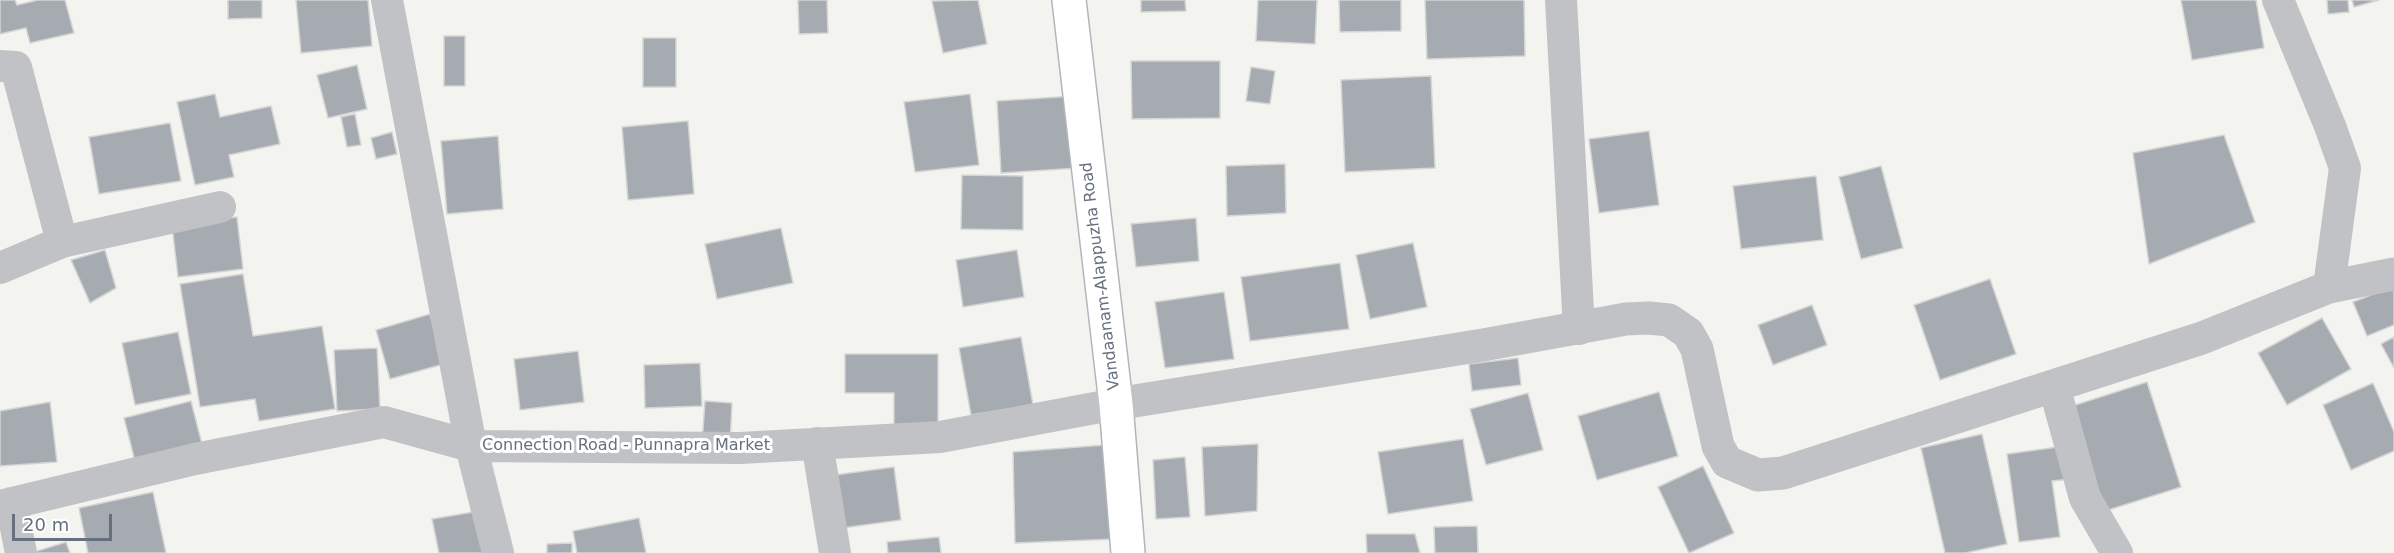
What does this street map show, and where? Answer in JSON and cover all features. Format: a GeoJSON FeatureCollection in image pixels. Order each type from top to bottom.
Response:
{"type":"FeatureCollection","features":[{"type":"Feature","properties":{"kind":"main road","name":"Vandaanam-Alappuzha Road"},"geometry":{"type":"LineString","coordinates":[[1069,0],[1116,404],[1128,553]]}},
{"type":"Feature","properties":{"kind":"street"},"geometry":{"type":"LineString","coordinates":[[387,0],[471,446],[498,553]]}},
{"type":"Feature","properties":{"kind":"street"},"geometry":{"type":"LineString","coordinates":[[1562,0],[1579,329]]}},
{"type":"Feature","properties":{"kind":"street"},"geometry":{"type":"LineString","coordinates":[[2278,0],[2345,168],[2330,286]]}},
{"type":"Feature","properties":{"kind":"street"},"geometry":{"type":"LineString","coordinates":[[0,66],[16,67],[62,242]]}},
{"type":"Feature","properties":{"kind":"street"},"geometry":{"type":"LineString","coordinates":[[0,268],[62,242],[220,207]]}},
{"type":"Feature","properties":{"kind":"street"},"geometry":{"type":"LineString","coordinates":[[1116,404],[1579,329],[1626,319],[1669,320],[1688,333],[1697,349],[1718,446],[1727,462],[1758,475],[1783,473],[2202,338],[2330,286],[2394,274]]}},
{"type":"Feature","properties":{"kind":"street"},"geometry":{"type":"LineString","coordinates":[[2054,386],[2085,498],[2117,553]]}},
{"type":"Feature","properties":{"kind":"street","name":"Connection Road - Punnapra Market"},"geometry":{"type":"LineString","coordinates":[[5,505],[195,459],[384,422],[471,446],[740,448],[940,437],[1116,404]]}},
{"type":"Feature","properties":{"kind":"street"},"geometry":{"type":"LineString","coordinates":[[817,443],[835,553]]}},
{"type":"Feature","properties":{"kind":"street"},"geometry":{"type":"LineString","coordinates":[[5,505],[21,553]]}},
{"type":"Feature","properties":{"kind":"building"},"geometry":{"type":"Polygon","coordinates":[[[0,0],[15,0],[17,5],[38,0],[65,0],[74,33],[30,43],[26,28],[0,34],[0,0]]]}},
{"type":"Feature","properties":{"kind":"building"},"geometry":{"type":"Polygon","coordinates":[[[228,0],[262,0],[262,18],[228,19],[228,0]]]}},
{"type":"Feature","properties":{"kind":"building"},"geometry":{"type":"Polygon","coordinates":[[[296,0],[368,0],[372,46],[301,53],[296,0]]]}},
{"type":"Feature","properties":{"kind":"building"},"geometry":{"type":"Polygon","coordinates":[[[798,0],[827,0],[828,33],[799,34],[798,0]]]}},
{"type":"Feature","properties":{"kind":"building"},"geometry":{"type":"Polygon","coordinates":[[[978,0],[987,44],[943,53],[932,1],[978,0]]]}},
{"type":"Feature","properties":{"kind":"building"},"geometry":{"type":"Polygon","coordinates":[[[1141,0],[1185,0],[1186,11],[1141,12],[1141,0]]]}},
{"type":"Feature","properties":{"kind":"building"},"geometry":{"type":"Polygon","coordinates":[[[1258,0],[1317,0],[1315,44],[1256,41],[1258,0]]]}},
{"type":"Feature","properties":{"kind":"building"},"geometry":{"type":"Polygon","coordinates":[[[1339,0],[1401,0],[1401,31],[1340,32],[1339,0]]]}},
{"type":"Feature","properties":{"kind":"building"},"geometry":{"type":"Polygon","coordinates":[[[1425,0],[1524,0],[1525,56],[1427,59],[1425,0]]]}},
{"type":"Feature","properties":{"kind":"building"},"geometry":{"type":"Polygon","coordinates":[[[2181,0],[2256,0],[2264,48],[2192,60],[2181,0]]]}},
{"type":"Feature","properties":{"kind":"building"},"geometry":{"type":"Polygon","coordinates":[[[2327,0],[2348,0],[2349,12],[2328,14],[2327,0]]]}},
{"type":"Feature","properties":{"kind":"building"},"geometry":{"type":"Polygon","coordinates":[[[2352,0],[2379,0],[2354,7],[2352,0]]]}},
{"type":"Feature","properties":{"kind":"building"},"geometry":{"type":"Polygon","coordinates":[[[444,36],[465,36],[465,86],[444,86],[444,36]]]}},
{"type":"Feature","properties":{"kind":"building"},"geometry":{"type":"Polygon","coordinates":[[[643,38],[676,38],[676,87],[643,87],[643,38]]]}},
{"type":"Feature","properties":{"kind":"building"},"geometry":{"type":"Polygon","coordinates":[[[1131,61],[1220,61],[1220,118],[1132,119],[1131,61]]]}},
{"type":"Feature","properties":{"kind":"building"},"geometry":{"type":"Polygon","coordinates":[[[357,65],[367,109],[328,118],[317,75],[357,65]]]}},
{"type":"Feature","properties":{"kind":"building"},"geometry":{"type":"Polygon","coordinates":[[[1251,67],[1275,71],[1270,104],[1246,101],[1251,67]]]}},
{"type":"Feature","properties":{"kind":"building"},"geometry":{"type":"Polygon","coordinates":[[[1431,76],[1435,168],[1345,172],[1341,80],[1431,76]]]}},
{"type":"Feature","properties":{"kind":"building"},"geometry":{"type":"Polygon","coordinates":[[[215,94],[220,117],[271,106],[280,144],[229,155],[234,177],[195,185],[177,102],[215,94]]]}},
{"type":"Feature","properties":{"kind":"building"},"geometry":{"type":"Polygon","coordinates":[[[970,94],[979,165],[915,172],[904,102],[970,94]]]}},
{"type":"Feature","properties":{"kind":"building"},"geometry":{"type":"Polygon","coordinates":[[[1074,96],[1078,168],[1001,173],[997,101],[1074,96]]]}},
{"type":"Feature","properties":{"kind":"building"},"geometry":{"type":"Polygon","coordinates":[[[355,114],[361,145],[347,147],[341,117],[355,114]]]}},
{"type":"Feature","properties":{"kind":"building"},"geometry":{"type":"Polygon","coordinates":[[[688,121],[694,194],[628,200],[622,127],[688,121]]]}},
{"type":"Feature","properties":{"kind":"building"},"geometry":{"type":"Polygon","coordinates":[[[170,123],[181,181],[99,194],[89,137],[170,123]]]}},
{"type":"Feature","properties":{"kind":"building"},"geometry":{"type":"Polygon","coordinates":[[[1649,131],[1659,205],[1599,213],[1589,139],[1649,131]]]}},
{"type":"Feature","properties":{"kind":"building"},"geometry":{"type":"Polygon","coordinates":[[[392,132],[397,154],[376,159],[371,138],[392,132]]]}},
{"type":"Feature","properties":{"kind":"building"},"geometry":{"type":"Polygon","coordinates":[[[2224,135],[2255,222],[2149,264],[2133,153],[2224,135]]]}},
{"type":"Feature","properties":{"kind":"building"},"geometry":{"type":"Polygon","coordinates":[[[498,136],[503,209],[447,214],[441,141],[498,136]]]}},
{"type":"Feature","properties":{"kind":"building"},"geometry":{"type":"Polygon","coordinates":[[[1285,164],[1286,213],[1227,216],[1226,166],[1285,164]]]}},
{"type":"Feature","properties":{"kind":"building"},"geometry":{"type":"Polygon","coordinates":[[[1881,166],[1903,248],[1861,259],[1839,177],[1881,166]]]}},
{"type":"Feature","properties":{"kind":"building"},"geometry":{"type":"Polygon","coordinates":[[[962,175],[1023,176],[1023,230],[961,229],[962,175]]]}},
{"type":"Feature","properties":{"kind":"building"},"geometry":{"type":"Polygon","coordinates":[[[1816,176],[1823,240],[1741,249],[1733,186],[1816,176]]]}},
{"type":"Feature","properties":{"kind":"building"},"geometry":{"type":"Polygon","coordinates":[[[237,217],[243,269],[178,277],[172,225],[237,217]]]}},
{"type":"Feature","properties":{"kind":"building"},"geometry":{"type":"Polygon","coordinates":[[[1196,218],[1199,261],[1136,267],[1131,224],[1196,218]]]}},
{"type":"Feature","properties":{"kind":"building"},"geometry":{"type":"Polygon","coordinates":[[[781,228],[793,283],[717,299],[705,244],[781,228]]]}},
{"type":"Feature","properties":{"kind":"building"},"geometry":{"type":"Polygon","coordinates":[[[1413,243],[1427,307],[1370,319],[1356,255],[1413,243]]]}},
{"type":"Feature","properties":{"kind":"building"},"geometry":{"type":"Polygon","coordinates":[[[105,250],[116,288],[90,303],[71,260],[105,250]]]}},
{"type":"Feature","properties":{"kind":"building"},"geometry":{"type":"Polygon","coordinates":[[[1017,250],[1024,297],[963,307],[956,260],[1017,250]]]}},
{"type":"Feature","properties":{"kind":"building"},"geometry":{"type":"Polygon","coordinates":[[[1340,263],[1349,329],[1250,341],[1241,277],[1340,263]]]}},
{"type":"Feature","properties":{"kind":"building"},"geometry":{"type":"Polygon","coordinates":[[[243,274],[253,336],[322,326],[335,409],[259,421],[255,399],[200,407],[180,284],[243,274]]]}},
{"type":"Feature","properties":{"kind":"building"},"geometry":{"type":"Polygon","coordinates":[[[1990,279],[2016,354],[1940,380],[1914,305],[1990,279]]]}},
{"type":"Feature","properties":{"kind":"building"},"geometry":{"type":"Polygon","coordinates":[[[2394,286],[2394,325],[2367,336],[2353,302],[2394,286]]]}},
{"type":"Feature","properties":{"kind":"building"},"geometry":{"type":"Polygon","coordinates":[[[1224,292],[1234,359],[1165,368],[1155,302],[1224,292]]]}},
{"type":"Feature","properties":{"kind":"building"},"geometry":{"type":"Polygon","coordinates":[[[1812,305],[1827,345],[1773,365],[1758,325],[1812,305]]]}},
{"type":"Feature","properties":{"kind":"building"},"geometry":{"type":"Polygon","coordinates":[[[430,314],[444,364],[390,379],[376,330],[430,314]]]}},
{"type":"Feature","properties":{"kind":"building"},"geometry":{"type":"Polygon","coordinates":[[[2322,318],[2351,369],[2287,405],[2258,353],[2322,318]]]}},
{"type":"Feature","properties":{"kind":"building"},"geometry":{"type":"Polygon","coordinates":[[[178,332],[191,394],[135,405],[122,343],[178,332]]]}},
{"type":"Feature","properties":{"kind":"building"},"geometry":{"type":"Polygon","coordinates":[[[1021,337],[1033,405],[971,415],[959,348],[1021,337]]]}},
{"type":"Feature","properties":{"kind":"building"},"geometry":{"type":"Polygon","coordinates":[[[2394,337],[2394,368],[2381,344],[2394,337]]]}},
{"type":"Feature","properties":{"kind":"building"},"geometry":{"type":"Polygon","coordinates":[[[377,348],[380,409],[337,411],[334,350],[377,348]]]}},
{"type":"Feature","properties":{"kind":"building"},"geometry":{"type":"Polygon","coordinates":[[[578,351],[584,402],[520,410],[514,359],[578,351]]]}},
{"type":"Feature","properties":{"kind":"building"},"geometry":{"type":"Polygon","coordinates":[[[845,354],[938,354],[938,425],[894,425],[894,393],[845,393],[845,354]]]}},
{"type":"Feature","properties":{"kind":"building"},"geometry":{"type":"Polygon","coordinates":[[[1518,358],[1521,385],[1472,391],[1469,364],[1518,358]]]}},
{"type":"Feature","properties":{"kind":"building"},"geometry":{"type":"Polygon","coordinates":[[[700,363],[702,406],[645,408],[644,365],[700,363]]]}},
{"type":"Feature","properties":{"kind":"building"},"geometry":{"type":"Polygon","coordinates":[[[2147,382],[2181,487],[2099,513],[2066,408],[2147,382]]]}},
{"type":"Feature","properties":{"kind":"building"},"geometry":{"type":"Polygon","coordinates":[[[2373,383],[2394,432],[2394,451],[2351,470],[2323,405],[2373,383]]]}},
{"type":"Feature","properties":{"kind":"building"},"geometry":{"type":"Polygon","coordinates":[[[1659,392],[1678,456],[1597,480],[1578,416],[1659,392]]]}},
{"type":"Feature","properties":{"kind":"building"},"geometry":{"type":"Polygon","coordinates":[[[1528,393],[1543,450],[1486,465],[1470,409],[1528,393]]]}},
{"type":"Feature","properties":{"kind":"building"},"geometry":{"type":"Polygon","coordinates":[[[191,401],[204,452],[137,469],[124,418],[191,401]]]}},
{"type":"Feature","properties":{"kind":"building"},"geometry":{"type":"Polygon","coordinates":[[[705,401],[732,403],[730,445],[702,444],[705,401]]]}},
{"type":"Feature","properties":{"kind":"building"},"geometry":{"type":"Polygon","coordinates":[[[50,402],[57,462],[0,466],[0,411],[50,402]]]}},
{"type":"Feature","properties":{"kind":"building"},"geometry":{"type":"Polygon","coordinates":[[[1982,434],[2007,544],[1965,553],[1945,553],[1921,448],[1982,434]]]}},
{"type":"Feature","properties":{"kind":"building"},"geometry":{"type":"Polygon","coordinates":[[[1463,439],[1473,501],[1388,514],[1378,452],[1463,439]]]}},
{"type":"Feature","properties":{"kind":"building"},"geometry":{"type":"Polygon","coordinates":[[[1258,444],[1257,511],[1205,516],[1202,447],[1258,444]]]}},
{"type":"Feature","properties":{"kind":"building"},"geometry":{"type":"Polygon","coordinates":[[[1105,445],[1116,539],[1015,543],[1013,452],[1105,445]]]}},
{"type":"Feature","properties":{"kind":"building"},"geometry":{"type":"Polygon","coordinates":[[[2065,446],[2070,479],[2052,481],[2060,537],[2019,542],[2007,454],[2065,446]]]}},
{"type":"Feature","properties":{"kind":"building"},"geometry":{"type":"Polygon","coordinates":[[[1185,457],[1190,517],[1156,519],[1153,460],[1185,457]]]}},
{"type":"Feature","properties":{"kind":"building"},"geometry":{"type":"Polygon","coordinates":[[[1703,466],[1734,533],[1689,553],[1658,487],[1703,466]]]}},
{"type":"Feature","properties":{"kind":"building"},"geometry":{"type":"Polygon","coordinates":[[[894,467],[901,520],[835,529],[827,476],[894,467]]]}},
{"type":"Feature","properties":{"kind":"building"},"geometry":{"type":"Polygon","coordinates":[[[153,492],[166,553],[88,553],[79,508],[153,492]]]}},
{"type":"Feature","properties":{"kind":"building"},"geometry":{"type":"Polygon","coordinates":[[[479,511],[492,553],[439,553],[432,519],[479,511]]]}},
{"type":"Feature","properties":{"kind":"building"},"geometry":{"type":"Polygon","coordinates":[[[639,518],[646,553],[577,553],[573,531],[639,518]]]}},
{"type":"Feature","properties":{"kind":"building"},"geometry":{"type":"Polygon","coordinates":[[[1477,526],[1478,553],[1435,553],[1434,527],[1477,526]]]}},
{"type":"Feature","properties":{"kind":"building"},"geometry":{"type":"Polygon","coordinates":[[[1366,534],[1415,534],[1420,553],[1367,553],[1366,534]]]}},
{"type":"Feature","properties":{"kind":"building"},"geometry":{"type":"Polygon","coordinates":[[[939,537],[941,553],[888,553],[887,542],[939,537]]]}},
{"type":"Feature","properties":{"kind":"building"},"geometry":{"type":"Polygon","coordinates":[[[66,542],[70,553],[31,553],[66,542]]]}},
{"type":"Feature","properties":{"kind":"building"},"geometry":{"type":"Polygon","coordinates":[[[572,543],[572,553],[547,553],[547,544],[572,543]]]}}]}
